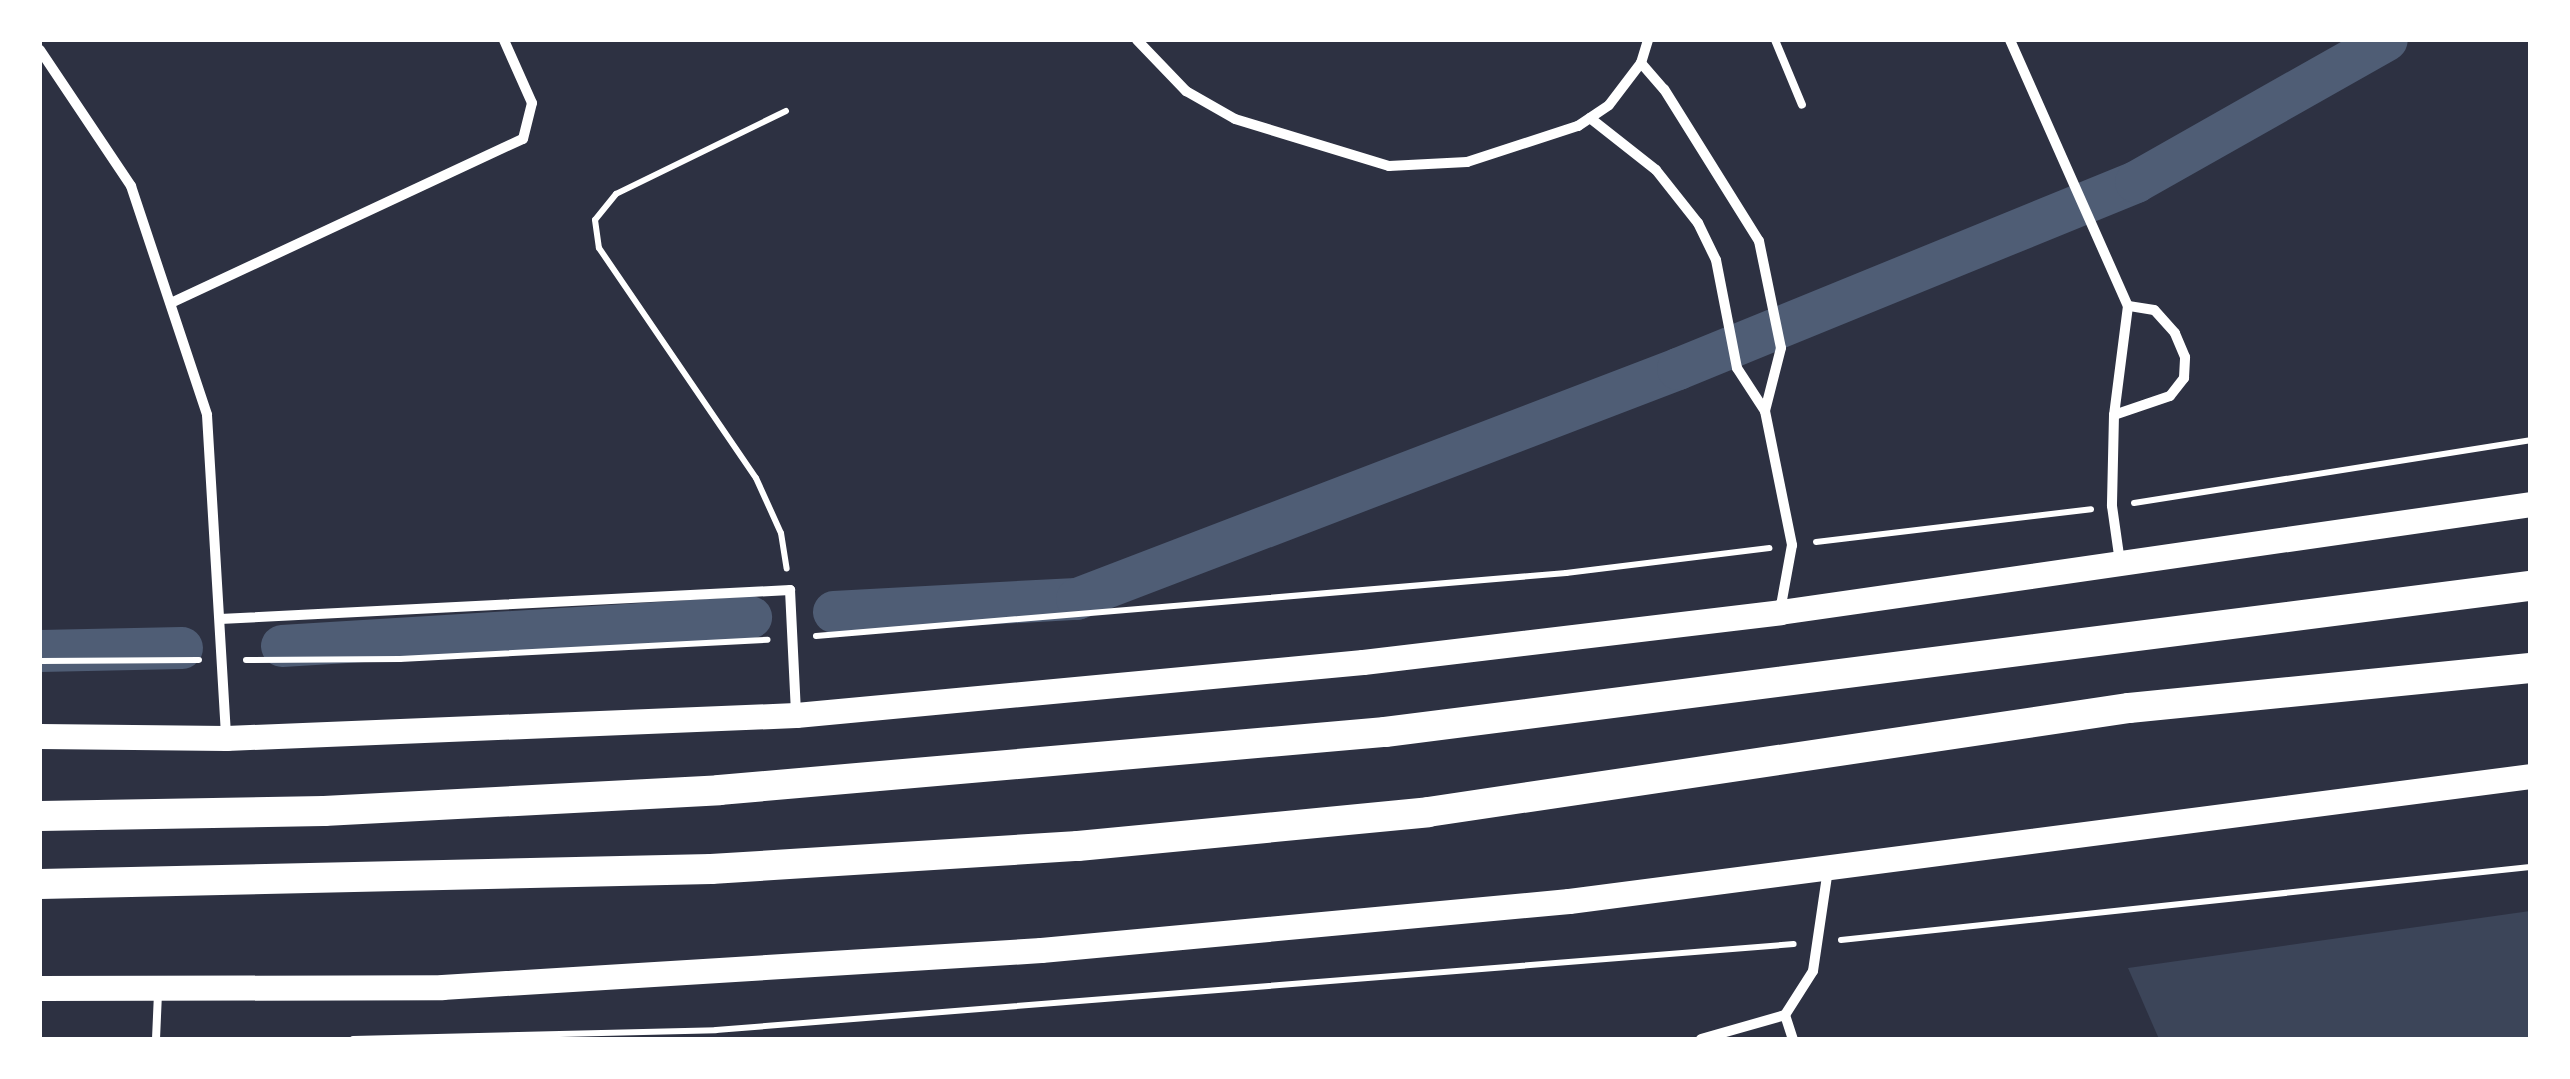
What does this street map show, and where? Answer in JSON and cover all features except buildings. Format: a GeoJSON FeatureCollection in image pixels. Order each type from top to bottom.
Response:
{"type":"FeatureCollection","features":[{"type":"Feature","properties":{"kind":"highway"},"geometry":{"type":"LineString","coordinates":[[40,816],[324,810],[719,790],[1386,732],[2530,586]]}},
{"type":"Feature","properties":{"kind":"highway"},"geometry":{"type":"LineString","coordinates":[[40,884],[711,869],[1078,846],[1428,812],[2129,708],[2530,668]]}},
{"type":"Feature","properties":{"kind":"main road"},"geometry":{"type":"LineString","coordinates":[[40,736],[226,738],[796,714],[1363,662],[2121,566],[2530,504]]}},
{"type":"Feature","properties":{"kind":"main road"},"geometry":{"type":"LineString","coordinates":[[40,988],[442,986],[762,972],[1570,901],[2530,776]]}},
{"type":"Feature","properties":{"kind":"street"},"geometry":{"type":"LineString","coordinates":[[173,302],[522,139],[532,103],[504,40]]}},
{"type":"Feature","properties":{"kind":"street"},"geometry":{"type":"LineString","coordinates":[[1137,40],[1186,91],[1234,119],[1389,166],[1466,162],[1590,118],[1609,106],[1641,63],[1648,40]]}},
{"type":"Feature","properties":{"kind":"street"},"geometry":{"type":"LineString","coordinates":[[2010,40],[2128,306],[2114,415],[2112,506],[2121,566]]}},
{"type":"Feature","properties":{"kind":"street"},"geometry":{"type":"LineString","coordinates":[[40,50],[131,186],[173,302],[208,416],[226,738]]}},
{"type":"Feature","properties":{"kind":"street"},"geometry":{"type":"LineString","coordinates":[[1641,63],[1732,192],[1759,241],[1781,348],[1765,411]]}},
{"type":"Feature","properties":{"kind":"street"},"geometry":{"type":"LineString","coordinates":[[1590,118],[1656,170],[1698,223],[1716,260],[1738,368],[1765,411],[1792,545],[1780,612]]}},
{"type":"Feature","properties":{"kind":"street"},"geometry":{"type":"LineString","coordinates":[[2114,415],[2170,396],[2184,378],[2186,357],[2175,332],[2154,310],[2128,306]]}},
{"type":"Feature","properties":{"kind":"street"},"geometry":{"type":"LineString","coordinates":[[220,619],[790,590],[797,638],[796,714]]}},
{"type":"Feature","properties":{"kind":"street"},"geometry":{"type":"LineString","coordinates":[[1701,1039],[1784,1015],[1813,971],[1828,869]]}},
{"type":"Feature","properties":{"kind":"street"},"geometry":{"type":"LineString","coordinates":[[1784,1015],[1793,1039]]}},
{"type":"Feature","properties":{"kind":"lane"},"geometry":{"type":"LineString","coordinates":[[1775,40],[1802,104]]}},
{"type":"Feature","properties":{"kind":"lane"},"geometry":{"type":"LineString","coordinates":[[156,1039],[159,990]]}},
{"type":"Feature","properties":{"kind":"path"},"geometry":{"type":"LineString","coordinates":[[786,111],[616,194],[595,220],[599,248],[756,478],[781,533],[790,590]]}},
{"type":"Feature","properties":{"kind":"path"},"geometry":{"type":"LineString","coordinates":[[40,661],[400,659],[797,638],[1566,573],[2112,506],[2530,440]]}},
{"type":"Feature","properties":{"kind":"path"},"geometry":{"type":"LineString","coordinates":[[354,1039],[716,1030],[1819,942],[2530,866]]}},
{"type":"Feature","properties":{"kind":"shaded area"},"geometry":{"type":"Polygon","coordinates":[[[2530,911],[2530,1039],[2159,1039],[2128,968],[2530,911]]]}},
{"type":"Feature","properties":{"kind":"waterway"},"geometry":{"type":"LineString","coordinates":[[834,612],[1077,599],[1678,369],[2136,182],[2387,40]]}},
{"type":"Feature","properties":{"kind":"waterway"},"geometry":{"type":"LineString","coordinates":[[282,646],[751,617]]}},
{"type":"Feature","properties":{"kind":"waterway"},"geometry":{"type":"LineString","coordinates":[[40,651],[182,648]]}}]}
